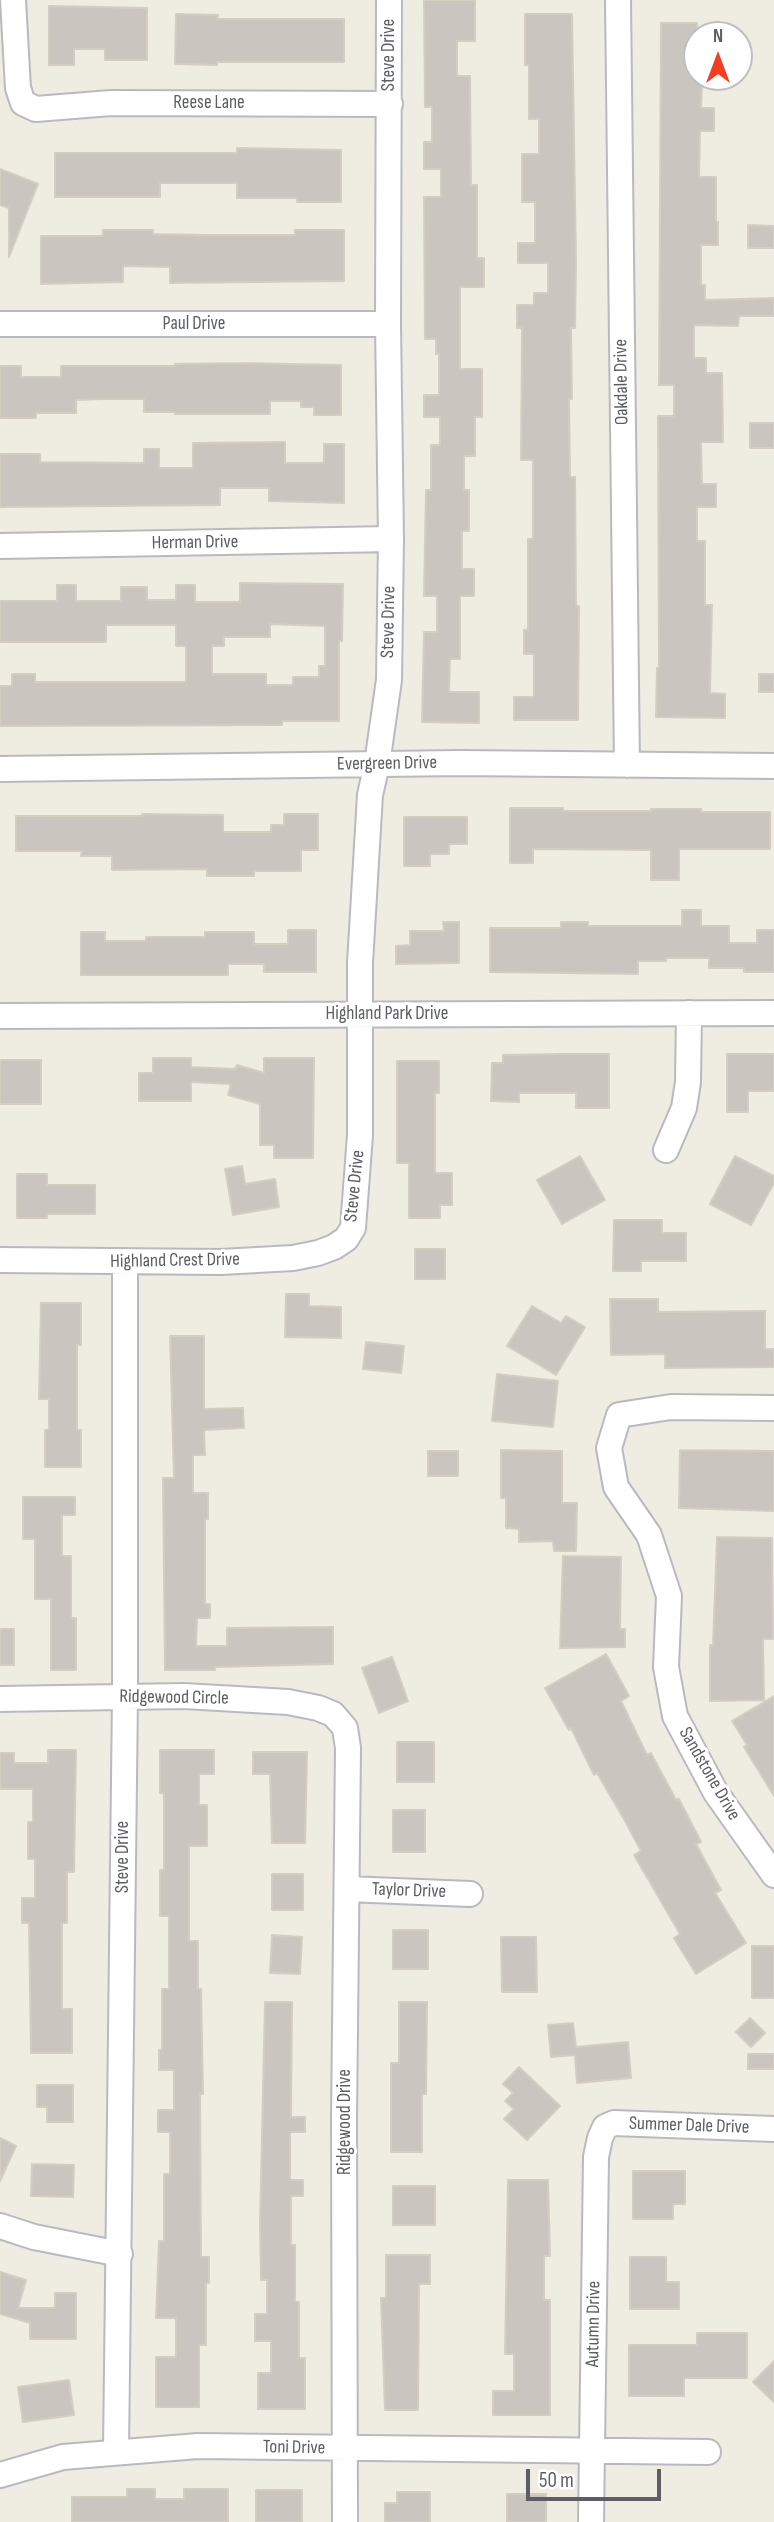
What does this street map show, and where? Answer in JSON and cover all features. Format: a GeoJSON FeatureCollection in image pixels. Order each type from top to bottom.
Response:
{"type":"FeatureCollection","features":[{"type":"Feature","properties":{"kind":"street","name":"Reese Lane"},"geometry":{"type":"LineString","coordinates":[[13,0],[18,88],[23,103],[36,109],[111,103],[390,104]]}},
{"type":"Feature","properties":{"kind":"street","name":"Steve Drive"},"geometry":{"type":"LineString","coordinates":[[345,1239],[353,1228],[356,1215],[360,1135],[360,963],[370,795],[377,764],[388,680],[391,539],[388,324],[389,0]]}},
{"type":"Feature","properties":{"kind":"street","name":"Oakdale Drive"},"geometry":{"type":"LineString","coordinates":[[618,0],[627,765]]}},
{"type":"Feature","properties":{"kind":"street","name":"Paul Drive"},"geometry":{"type":"LineString","coordinates":[[0,324],[388,324]]}},
{"type":"Feature","properties":{"kind":"street","name":"Herman Drive"},"geometry":{"type":"LineString","coordinates":[[0,546],[391,539]]}},
{"type":"Feature","properties":{"kind":"street","name":"Evergreen Drive"},"geometry":{"type":"LineString","coordinates":[[0,769],[377,764],[774,766]]}},
{"type":"Feature","properties":{"kind":"street"},"geometry":{"type":"LineString","coordinates":[[666,1150],[684,1108],[688,1082],[689,1013]]}},
{"type":"Feature","properties":{"kind":"street","name":"Highland Park Drive"},"geometry":{"type":"LineString","coordinates":[[0,1016],[774,1013]]}},
{"type":"Feature","properties":{"kind":"street","name":"Highland Crest Drive"},"geometry":{"type":"LineString","coordinates":[[0,1260],[220,1262],[293,1258],[318,1253],[345,1239]]}},
{"type":"Feature","properties":{"kind":"street","name":"Steve Drive"},"geometry":{"type":"LineString","coordinates":[[116,2451],[125,1696],[125,1262]]}},
{"type":"Feature","properties":{"kind":"street","name":"Sandstone Drive"},"geometry":{"type":"LineString","coordinates":[[774,1408],[671,1407],[619,1415],[609,1448],[616,1486],[649,1535],[669,1595],[666,1667],[675,1716],[716,1793],[774,1875]]}},
{"type":"Feature","properties":{"kind":"street","name":"Ridgewood Circle"},"geometry":{"type":"LineString","coordinates":[[0,1699],[184,1696],[288,1702],[318,1708],[333,1714],[342,1722]]}},
{"type":"Feature","properties":{"kind":"street","name":"Ridgewood Drive"},"geometry":{"type":"LineString","coordinates":[[342,1722],[348,1748],[344,2119],[345,2522]]}},
{"type":"Feature","properties":{"kind":"street","name":"Taylor Drive"},"geometry":{"type":"LineString","coordinates":[[347,1889],[470,1894]]}},
{"type":"Feature","properties":{"kind":"street","name":"Summer Dale Drive"},"geometry":{"type":"LineString","coordinates":[[605,2127],[614,2123],[661,2123],[774,2129]]}},
{"type":"Feature","properties":{"kind":"street","name":"Autumn Drive"},"geometry":{"type":"LineString","coordinates":[[591,2522],[596,2157],[605,2127]]}},
{"type":"Feature","properties":{"kind":"street"},"geometry":{"type":"LineString","coordinates":[[0,2226],[34,2237],[120,2254]]}},
{"type":"Feature","properties":{"kind":"street","name":"Toni Drive"},"geometry":{"type":"LineString","coordinates":[[0,2475],[63,2457],[198,2446],[708,2452]]}},
{"type":"Feature","properties":{"kind":"building"},"geometry":{"type":"Polygon","coordinates":[[[424,0],[475,0],[475,41],[457,41],[457,76],[470,76],[471,185],[477,185],[477,258],[484,258],[484,287],[460,287],[460,369],[482,369],[482,417],[475,417],[475,456],[464,456],[464,490],[469,490],[469,531],[462,531],[462,569],[474,569],[474,596],[460,596],[460,659],[450,659],[449,692],[479,692],[479,723],[422,722],[424,632],[437,632],[437,596],[424,596],[426,490],[431,490],[431,445],[440,445],[440,417],[424,417],[424,395],[439,395],[439,354],[436,354],[436,339],[425,339],[424,197],[441,197],[441,169],[424,169],[424,142],[432,142],[432,107],[425,107],[424,0]]]}},
{"type":"Feature","properties":{"kind":"building"},"geometry":{"type":"Polygon","coordinates":[[[49,6],[147,8],[147,60],[105,60],[105,49],[74,49],[74,65],[49,65],[49,6]]]}},
{"type":"Feature","properties":{"kind":"building"},"geometry":{"type":"Polygon","coordinates":[[[176,14],[218,15],[217,19],[344,19],[344,62],[175,64],[176,14]]]}},
{"type":"Feature","properties":{"kind":"building"},"geometry":{"type":"Polygon","coordinates":[[[525,14],[572,14],[576,263],[575,328],[571,328],[572,399],[569,399],[570,477],[575,477],[576,606],[579,606],[578,720],[514,720],[514,697],[534,697],[534,654],[524,654],[524,630],[528,630],[528,539],[533,539],[533,460],[521,460],[522,328],[517,328],[517,305],[534,305],[534,293],[548,293],[548,263],[518,263],[518,243],[535,243],[535,202],[522,202],[522,154],[539,154],[539,119],[529,119],[525,14]]]}},
{"type":"Feature","properties":{"kind":"building"},"geometry":{"type":"Polygon","coordinates":[[[661,23],[683,23],[683,91],[702,91],[701,108],[714,108],[714,131],[700,131],[699,177],[716,177],[718,222],[718,245],[701,245],[701,285],[705,285],[705,300],[774,298],[774,316],[739,316],[738,326],[694,325],[694,358],[706,358],[706,373],[722,373],[723,442],[701,442],[702,484],[716,484],[716,507],[697,507],[697,541],[705,541],[705,605],[712,605],[710,693],[725,694],[725,718],[656,717],[659,668],[658,416],[674,416],[674,385],[659,385],[661,23]]]}},
{"type":"Feature","properties":{"kind":"building"},"geometry":{"type":"Polygon","coordinates":[[[237,148],[341,150],[341,202],[297,202],[297,198],[237,198],[237,183],[160,183],[160,197],[55,197],[55,153],[237,153],[237,148]]]}},
{"type":"Feature","properties":{"kind":"building"},"geometry":{"type":"Polygon","coordinates":[[[0,169],[38,184],[9,257],[9,208],[0,205],[0,169]]]}},
{"type":"Feature","properties":{"kind":"building"},"geometry":{"type":"Polygon","coordinates":[[[748,225],[774,226],[774,248],[748,248],[748,225]]]}},
{"type":"Feature","properties":{"kind":"building"},"geometry":{"type":"Polygon","coordinates":[[[103,230],[153,230],[153,234],[295,235],[295,230],[344,230],[344,281],[170,283],[170,267],[123,266],[123,282],[41,284],[41,236],[103,236],[103,230]]]}},
{"type":"Feature","properties":{"kind":"building"},"geometry":{"type":"Polygon","coordinates":[[[239,363],[341,365],[341,415],[314,415],[314,407],[301,407],[301,401],[270,401],[270,414],[175,414],[144,412],[144,399],[102,399],[76,400],[76,413],[36,413],[36,418],[0,418],[0,366],[21,366],[21,377],[61,377],[61,366],[239,363]]]}},
{"type":"Feature","properties":{"kind":"building"},"geometry":{"type":"Polygon","coordinates":[[[750,423],[774,423],[774,448],[750,448],[750,423]]]}},
{"type":"Feature","properties":{"kind":"building"},"geometry":{"type":"Polygon","coordinates":[[[285,442],[285,463],[324,463],[324,444],[344,444],[344,503],[269,501],[269,488],[220,488],[220,505],[0,507],[0,454],[40,454],[40,462],[144,463],[144,449],[159,449],[159,468],[193,468],[193,443],[285,442]]]}},
{"type":"Feature","properties":{"kind":"building"},"geometry":{"type":"Polygon","coordinates":[[[240,583],[343,584],[342,641],[339,641],[339,721],[282,721],[282,725],[0,726],[0,686],[12,686],[12,674],[35,674],[35,682],[186,682],[186,646],[176,646],[176,625],[106,625],[106,642],[0,642],[0,601],[57,601],[57,585],[76,585],[76,601],[121,601],[121,587],[147,587],[147,600],[176,600],[176,585],[195,585],[195,602],[240,602],[240,583]],[[270,624],[270,637],[224,637],[224,646],[212,646],[212,674],[266,674],[266,685],[293,685],[293,677],[319,677],[319,666],[325,666],[325,626],[270,624]]]}},
{"type":"Feature","properties":{"kind":"building"},"geometry":{"type":"Polygon","coordinates":[[[759,674],[774,674],[774,692],[759,692],[759,674]]]}},
{"type":"Feature","properties":{"kind":"building"},"geometry":{"type":"Polygon","coordinates":[[[510,808],[563,808],[563,811],[701,809],[701,812],[770,812],[770,849],[679,849],[679,880],[651,880],[651,850],[533,849],[533,863],[510,863],[510,808]]]}},
{"type":"Feature","properties":{"kind":"building"},"geometry":{"type":"Polygon","coordinates":[[[284,814],[318,814],[318,850],[301,850],[301,871],[254,871],[254,876],[207,876],[207,869],[112,870],[112,856],[81,856],[82,851],[16,851],[16,816],[223,815],[223,832],[271,832],[271,825],[284,825],[284,814]]]}},
{"type":"Feature","properties":{"kind":"building"},"geometry":{"type":"Polygon","coordinates":[[[404,817],[467,817],[467,844],[449,844],[449,854],[430,854],[430,866],[404,866],[404,817]]]}},
{"type":"Feature","properties":{"kind":"building"},"geometry":{"type":"Polygon","coordinates":[[[682,910],[701,910],[701,926],[729,926],[729,943],[757,943],[757,930],[774,930],[774,972],[744,972],[744,968],[709,968],[709,958],[666,958],[666,961],[638,961],[638,974],[490,972],[490,928],[561,928],[561,922],[588,922],[588,926],[682,926],[682,910]]]}},
{"type":"Feature","properties":{"kind":"building"},"geometry":{"type":"Polygon","coordinates":[[[443,922],[459,922],[459,963],[396,964],[396,946],[410,945],[410,931],[444,931],[443,922]]]}},
{"type":"Feature","properties":{"kind":"building"},"geometry":{"type":"Polygon","coordinates":[[[288,930],[316,930],[316,972],[264,972],[264,964],[228,964],[228,975],[81,975],[81,932],[105,932],[105,941],[146,941],[146,937],[205,937],[205,932],[254,932],[254,944],[288,944],[288,930]]]}},
{"type":"Feature","properties":{"kind":"building"},"geometry":{"type":"Polygon","coordinates":[[[609,1054],[609,1108],[576,1108],[576,1093],[519,1093],[519,1102],[491,1101],[492,1063],[503,1063],[503,1055],[609,1054]]]}},
{"type":"Feature","properties":{"kind":"building"},"geometry":{"type":"Polygon","coordinates":[[[727,1054],[774,1054],[774,1091],[748,1091],[748,1112],[727,1112],[727,1054]]]}},
{"type":"Feature","properties":{"kind":"building"},"geometry":{"type":"Polygon","coordinates":[[[153,1058],[191,1058],[191,1067],[235,1069],[237,1065],[264,1073],[264,1058],[314,1058],[313,1158],[274,1158],[274,1145],[260,1145],[260,1104],[228,1095],[231,1084],[191,1082],[191,1101],[139,1101],[139,1073],[153,1073],[153,1058]]]}},
{"type":"Feature","properties":{"kind":"building"},"geometry":{"type":"Polygon","coordinates":[[[0,1060],[41,1060],[41,1104],[0,1104],[0,1060]]]}},
{"type":"Feature","properties":{"kind":"building"},"geometry":{"type":"Polygon","coordinates":[[[397,1061],[439,1061],[439,1093],[435,1093],[435,1173],[452,1173],[452,1205],[440,1205],[440,1218],[409,1218],[409,1163],[397,1163],[397,1061]]]}},
{"type":"Feature","properties":{"kind":"building"},"geometry":{"type":"Polygon","coordinates":[[[580,1156],[605,1200],[562,1224],[537,1180],[580,1156]]]}},
{"type":"Feature","properties":{"kind":"building"},"geometry":{"type":"Polygon","coordinates":[[[735,1156],[774,1176],[774,1183],[751,1225],[710,1204],[735,1156]]]}},
{"type":"Feature","properties":{"kind":"building"},"geometry":{"type":"Polygon","coordinates":[[[242,1166],[245,1184],[275,1179],[279,1207],[233,1215],[225,1169],[242,1166]]]}},
{"type":"Feature","properties":{"kind":"building"},"geometry":{"type":"Polygon","coordinates":[[[17,1174],[47,1174],[47,1185],[95,1185],[95,1214],[47,1214],[47,1218],[17,1218],[17,1174]]]}},
{"type":"Feature","properties":{"kind":"building"},"geometry":{"type":"Polygon","coordinates":[[[614,1220],[662,1220],[662,1233],[686,1233],[686,1261],[641,1261],[641,1271],[613,1271],[614,1220]]]}},
{"type":"Feature","properties":{"kind":"building"},"geometry":{"type":"Polygon","coordinates":[[[415,1249],[445,1249],[445,1279],[415,1279],[415,1249]]]}},
{"type":"Feature","properties":{"kind":"building"},"geometry":{"type":"Polygon","coordinates":[[[286,1294],[309,1294],[309,1306],[341,1307],[341,1338],[285,1337],[286,1294]]]}},
{"type":"Feature","properties":{"kind":"building"},"geometry":{"type":"Polygon","coordinates":[[[610,1299],[658,1299],[658,1312],[765,1311],[765,1349],[774,1349],[774,1367],[665,1368],[665,1354],[611,1355],[610,1299]]]}},
{"type":"Feature","properties":{"kind":"building"},"geometry":{"type":"Polygon","coordinates":[[[41,1303],[81,1303],[81,1345],[77,1345],[77,1430],[81,1430],[81,1467],[45,1467],[45,1430],[49,1430],[49,1399],[39,1399],[41,1303]]]}},
{"type":"Feature","properties":{"kind":"building"},"geometry":{"type":"Polygon","coordinates":[[[532,1306],[561,1323],[566,1316],[585,1327],[556,1375],[507,1346],[532,1306]]]}},
{"type":"Feature","properties":{"kind":"building"},"geometry":{"type":"Polygon","coordinates":[[[170,1336],[204,1336],[204,1409],[243,1408],[244,1428],[204,1430],[205,1455],[193,1455],[193,1493],[208,1493],[208,1519],[205,1519],[205,1604],[210,1604],[210,1618],[197,1618],[196,1646],[227,1646],[227,1628],[333,1627],[333,1664],[165,1670],[163,1478],[174,1478],[170,1336]]]}},
{"type":"Feature","properties":{"kind":"building"},"geometry":{"type":"Polygon","coordinates":[[[366,1342],[404,1346],[401,1373],[363,1369],[366,1342]]]}},
{"type":"Feature","properties":{"kind":"building"},"geometry":{"type":"Polygon","coordinates":[[[497,1374],[558,1381],[553,1427],[492,1421],[497,1374]]]}},
{"type":"Feature","properties":{"kind":"building"},"geometry":{"type":"Polygon","coordinates":[[[501,1450],[562,1451],[562,1503],[577,1503],[576,1551],[554,1551],[553,1541],[519,1542],[519,1529],[506,1528],[506,1498],[501,1498],[501,1450]]]}},
{"type":"Feature","properties":{"kind":"building"},"geometry":{"type":"Polygon","coordinates":[[[680,1450],[774,1451],[774,1511],[679,1508],[680,1450]]]}},
{"type":"Feature","properties":{"kind":"building"},"geometry":{"type":"Polygon","coordinates":[[[428,1451],[458,1451],[458,1476],[428,1476],[428,1451]]]}},
{"type":"Feature","properties":{"kind":"building"},"geometry":{"type":"Polygon","coordinates":[[[23,1497],[75,1497],[75,1515],[62,1515],[62,1556],[71,1556],[71,1618],[76,1618],[76,1670],[51,1670],[51,1599],[35,1599],[35,1539],[23,1539],[23,1497]]]}},
{"type":"Feature","properties":{"kind":"building"},"geometry":{"type":"Polygon","coordinates":[[[717,1537],[772,1538],[773,1639],[763,1639],[764,1700],[710,1701],[710,1645],[713,1645],[717,1537]]]}},
{"type":"Feature","properties":{"kind":"building"},"geometry":{"type":"Polygon","coordinates":[[[563,1556],[621,1557],[620,1629],[625,1629],[625,1647],[560,1648],[563,1556]]]}},
{"type":"Feature","properties":{"kind":"building"},"geometry":{"type":"Polygon","coordinates":[[[0,1629],[14,1629],[14,1665],[0,1665],[0,1629]]]}},
{"type":"Feature","properties":{"kind":"building"},"geometry":{"type":"Polygon","coordinates":[[[606,1654],[629,1696],[621,1701],[647,1755],[651,1753],[676,1800],[679,1799],[701,1842],[696,1844],[721,1890],[715,1893],[746,1943],[696,1974],[674,1938],[680,1934],[634,1855],[641,1851],[597,1773],[594,1775],[571,1728],[569,1730],[545,1688],[606,1654]]]}},
{"type":"Feature","properties":{"kind":"building"},"geometry":{"type":"Polygon","coordinates":[[[392,1657],[408,1701],[379,1713],[362,1668],[392,1657]]]}},
{"type":"Feature","properties":{"kind":"building"},"geometry":{"type":"Polygon","coordinates":[[[774,1696],[774,1796],[744,1747],[747,1745],[732,1721],[774,1696]]]}},
{"type":"Feature","properties":{"kind":"building"},"geometry":{"type":"Polygon","coordinates":[[[397,1742],[434,1742],[434,1782],[397,1782],[397,1742]]]}},
{"type":"Feature","properties":{"kind":"building"},"geometry":{"type":"Polygon","coordinates":[[[48,1750],[76,1750],[74,1872],[67,1872],[67,1923],[62,1923],[62,2009],[72,2009],[72,2053],[31,2053],[29,1923],[22,1923],[22,1898],[35,1898],[35,1859],[28,1859],[28,1822],[33,1822],[33,1789],[0,1789],[0,1753],[14,1753],[14,1763],[48,1763],[48,1750]]]}},
{"type":"Feature","properties":{"kind":"building"},"geometry":{"type":"Polygon","coordinates":[[[160,1750],[214,1750],[214,1774],[199,1774],[199,1805],[207,1805],[207,1846],[189,1846],[189,1941],[198,1941],[198,1989],[201,1989],[201,2257],[209,2257],[209,2283],[206,2283],[206,2345],[199,2345],[199,2407],[156,2407],[156,2357],[176,2357],[176,2318],[156,2318],[159,2241],[164,2241],[164,2174],[170,2174],[170,2132],[158,2132],[158,2110],[174,2110],[174,2070],[159,2070],[159,2050],[162,2050],[162,1989],[169,1989],[169,1916],[160,1916],[160,1870],[164,1870],[164,1793],[160,1793],[160,1750]]]}},
{"type":"Feature","properties":{"kind":"building"},"geometry":{"type":"Polygon","coordinates":[[[253,1752],[307,1752],[305,1843],[272,1843],[270,1774],[253,1774],[253,1752]]]}},
{"type":"Feature","properties":{"kind":"building"},"geometry":{"type":"Polygon","coordinates":[[[393,1810],[425,1810],[425,1852],[393,1852],[393,1810]]]}},
{"type":"Feature","properties":{"kind":"building"},"geometry":{"type":"Polygon","coordinates":[[[272,1874],[303,1874],[303,1910],[272,1910],[272,1874]]]}},
{"type":"Feature","properties":{"kind":"building"},"geometry":{"type":"Polygon","coordinates":[[[393,1930],[428,1930],[428,1969],[393,1969],[393,1930]]]}},
{"type":"Feature","properties":{"kind":"building"},"geometry":{"type":"Polygon","coordinates":[[[272,1935],[302,1937],[300,1974],[270,1973],[272,1935]]]}},
{"type":"Feature","properties":{"kind":"building"},"geometry":{"type":"Polygon","coordinates":[[[501,1937],[536,1937],[537,1992],[502,1992],[501,1937]]]}},
{"type":"Feature","properties":{"kind":"building"},"geometry":{"type":"Polygon","coordinates":[[[752,1946],[774,1946],[774,1998],[752,1998],[752,1946]]]}},
{"type":"Feature","properties":{"kind":"building"},"geometry":{"type":"Polygon","coordinates":[[[265,2002],[292,2002],[291,2117],[305,2117],[305,2132],[290,2132],[290,2180],[303,2180],[303,2196],[291,2196],[291,2245],[295,2245],[299,2358],[305,2358],[305,2409],[258,2409],[258,2373],[271,2373],[271,2341],[255,2341],[255,2314],[267,2314],[267,2280],[261,2280],[260,2223],[265,2002]]]}},
{"type":"Feature","properties":{"kind":"building"},"geometry":{"type":"Polygon","coordinates":[[[399,2002],[427,2002],[422,2152],[391,2152],[391,2063],[399,2063],[399,2002]]]}},
{"type":"Feature","properties":{"kind":"building"},"geometry":{"type":"Polygon","coordinates":[[[750,2018],[765,2033],[751,2047],[736,2032],[750,2018]]]}},
{"type":"Feature","properties":{"kind":"building"},"geometry":{"type":"Polygon","coordinates":[[[573,2023],[576,2047],[628,2042],[631,2078],[577,2083],[575,2055],[551,2057],[548,2025],[573,2023]]]}},
{"type":"Feature","properties":{"kind":"building"},"geometry":{"type":"Polygon","coordinates":[[[748,2054],[774,2054],[774,2069],[748,2069],[748,2054]]]}},
{"type":"Feature","properties":{"kind":"building"},"geometry":{"type":"Polygon","coordinates":[[[519,2067],[560,2106],[527,2140],[504,2119],[514,2109],[505,2101],[513,2093],[503,2084],[519,2067]]]}},
{"type":"Feature","properties":{"kind":"building"},"geometry":{"type":"Polygon","coordinates":[[[37,2085],[73,2085],[73,2122],[47,2122],[47,2107],[37,2107],[37,2085]]]}},
{"type":"Feature","properties":{"kind":"building"},"geometry":{"type":"Polygon","coordinates":[[[0,2138],[16,2146],[0,2181],[0,2138]]]}},
{"type":"Feature","properties":{"kind":"building"},"geometry":{"type":"Polygon","coordinates":[[[32,2164],[74,2165],[73,2197],[31,2196],[32,2164]]]}},
{"type":"Feature","properties":{"kind":"building"},"geometry":{"type":"Polygon","coordinates":[[[633,2171],[685,2171],[685,2204],[673,2204],[673,2219],[633,2219],[633,2171]]]}},
{"type":"Feature","properties":{"kind":"building"},"geometry":{"type":"Polygon","coordinates":[[[508,2180],[548,2180],[550,2256],[544,2256],[544,2300],[550,2300],[550,2415],[493,2415],[493,2391],[514,2391],[514,2354],[505,2354],[508,2180]]]}},
{"type":"Feature","properties":{"kind":"building"},"geometry":{"type":"Polygon","coordinates":[[[393,2186],[435,2186],[435,2225],[393,2225],[393,2186]]]}},
{"type":"Feature","properties":{"kind":"building"},"geometry":{"type":"Polygon","coordinates":[[[386,2255],[430,2255],[430,2284],[419,2284],[418,2410],[385,2410],[381,2298],[386,2298],[386,2255]]]}},
{"type":"Feature","properties":{"kind":"building"},"geometry":{"type":"Polygon","coordinates":[[[630,2257],[666,2257],[666,2282],[679,2282],[679,2309],[630,2309],[630,2257]]]}},
{"type":"Feature","properties":{"kind":"building"},"geometry":{"type":"Polygon","coordinates":[[[0,2272],[26,2280],[18,2308],[55,2308],[55,2293],[76,2293],[76,2339],[30,2339],[30,2323],[0,2314],[0,2272]]]}},
{"type":"Feature","properties":{"kind":"building"},"geometry":{"type":"Polygon","coordinates":[[[697,2333],[747,2333],[747,2378],[684,2378],[684,2396],[629,2396],[629,2345],[697,2345],[697,2333]]]}},
{"type":"Feature","properties":{"kind":"building"},"geometry":{"type":"Polygon","coordinates":[[[774,2361],[774,2402],[753,2382],[774,2361]]]}},
{"type":"Feature","properties":{"kind":"building"},"geometry":{"type":"Polygon","coordinates":[[[69,2380],[74,2415],[23,2422],[18,2387],[69,2380]]]}},
{"type":"Feature","properties":{"kind":"building"},"geometry":{"type":"Polygon","coordinates":[[[127,2489],[155,2489],[155,2499],[184,2499],[184,2489],[228,2489],[228,2522],[72,2522],[72,2497],[127,2497],[127,2489]]]}},
{"type":"Feature","properties":{"kind":"building"},"geometry":{"type":"Polygon","coordinates":[[[256,2490],[302,2490],[302,2522],[256,2522],[256,2490]]]}},
{"type":"Feature","properties":{"kind":"building"},"geometry":{"type":"Polygon","coordinates":[[[397,2492],[430,2492],[430,2522],[385,2522],[385,2503],[397,2503],[397,2492]]]}},
{"type":"Feature","properties":{"kind":"building"},"geometry":{"type":"Polygon","coordinates":[[[507,2494],[546,2494],[546,2522],[507,2522],[507,2494]]]}}]}
